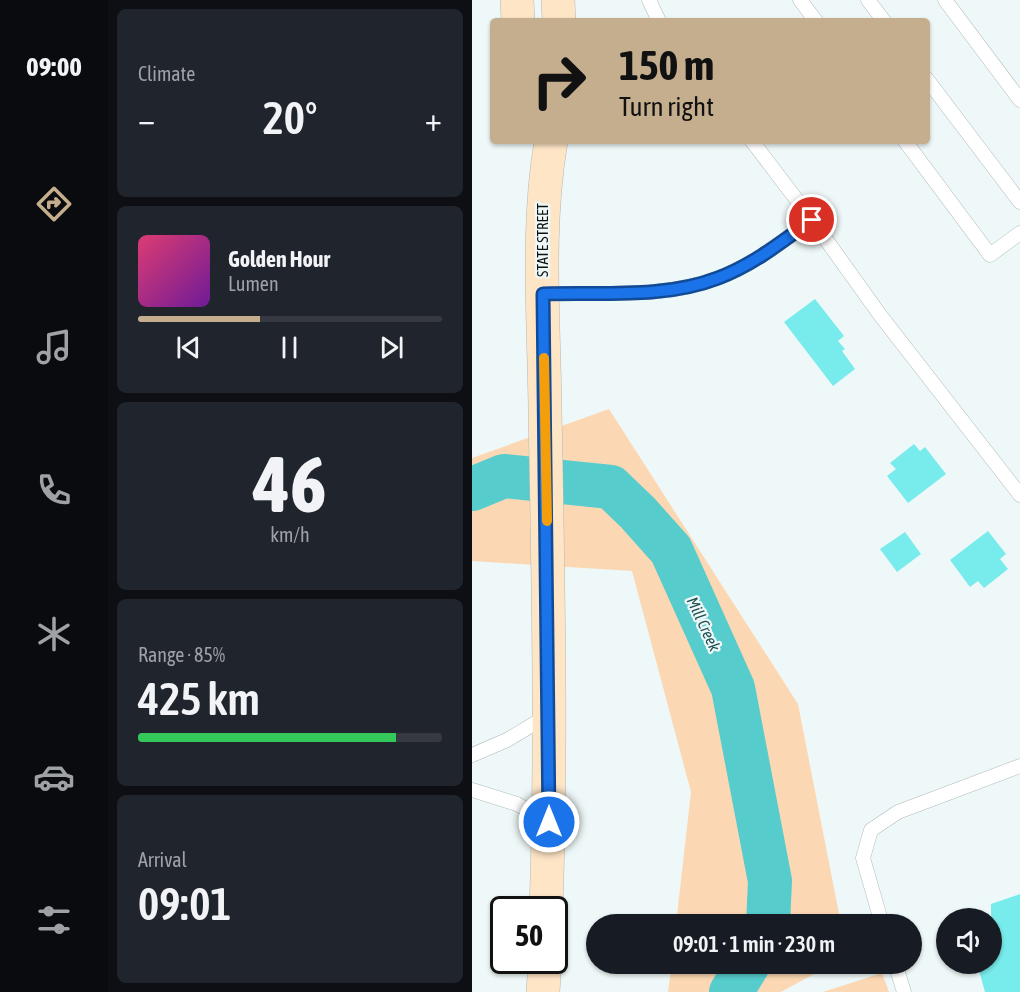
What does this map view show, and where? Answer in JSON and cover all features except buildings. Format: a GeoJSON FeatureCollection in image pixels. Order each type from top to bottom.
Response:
{"type":"FeatureCollection","features":[{"type":"Feature","properties":{"kind":"main road"},"geometry":{"type":"LineString","coordinates":[[517,0],[518,18]]}},
{"type":"Feature","properties":{"kind":"main road"},"geometry":{"type":"LineString","coordinates":[[558,0],[559,18]]}},
{"type":"Feature","properties":{"kind":"main road","name":"STATE STREET"},"geometry":{"type":"LineString","coordinates":[[535,144],[544,182]]}},
{"type":"Feature","properties":{"kind":"main road","name":"STATE STREET"},"geometry":{"type":"LineString","coordinates":[[546,896],[549,715],[543,294],[544,182],[550,144]]}},
{"type":"Feature","properties":{"kind":"main road"},"geometry":{"type":"LineString","coordinates":[[543,992],[544,974]]}},
{"type":"Feature","properties":{"kind":"lane"},"geometry":{"type":"LineString","coordinates":[[649,0],[658,18]]}},
{"type":"Feature","properties":{"kind":"lane"},"geometry":{"type":"LineString","coordinates":[[800,0],[814,18]]}},
{"type":"Feature","properties":{"kind":"lane"},"geometry":{"type":"LineString","coordinates":[[868,0],[882,18]]}},
{"type":"Feature","properties":{"kind":"lane"},"geometry":{"type":"LineString","coordinates":[[946,0],[1020,100]]}},
{"type":"Feature","properties":{"kind":"lane"},"geometry":{"type":"LineString","coordinates":[[930,83],[1020,202]]}},
{"type":"Feature","properties":{"kind":"lane"},"geometry":{"type":"LineString","coordinates":[[754,144],[880,315],[1020,495]]}},
{"type":"Feature","properties":{"kind":"lane"},"geometry":{"type":"LineString","coordinates":[[907,144],[990,255],[1020,233]]}},
{"type":"Feature","properties":{"kind":"lane"},"geometry":{"type":"LineString","coordinates":[[543,294],[662,291],[718,279],[765,254],[812,220]]}},
{"type":"Feature","properties":{"kind":"lane"},"geometry":{"type":"LineString","coordinates":[[472,755],[507,740],[549,715]]}},
{"type":"Feature","properties":{"kind":"lane"},"geometry":{"type":"LineString","coordinates":[[879,914],[863,858],[871,830],[898,812],[1020,766]]}},
{"type":"Feature","properties":{"kind":"lane"},"geometry":{"type":"LineString","coordinates":[[472,790],[517,804],[549,822]]}},
{"type":"Feature","properties":{"kind":"lane"},"geometry":{"type":"LineString","coordinates":[[898,974],[904,992]]}},
{"type":"Feature","properties":{"kind":"shaded area"},"geometry":{"type":"Polygon","coordinates":[[[609,409],[798,704],[839,914],[677,914],[691,792],[632,571],[472,561],[472,458],[609,409]]]}},
{"type":"Feature","properties":{"kind":"shaded area"},"geometry":{"type":"Polygon","coordinates":[[[670,974],[814,974],[781,992],[668,992],[670,974]]]}},
{"type":"Feature","properties":{"kind":"shaded area"},"geometry":{"type":"Polygon","coordinates":[[[882,974],[889,992],[823,992],[882,974]]]}},
{"type":"Feature","properties":{"kind":"waterway","name":"Mill Creek"},"geometry":{"type":"LineString","coordinates":[[472,489],[504,476],[611,487],[671,550],[733,688],[770,881],[768,914]]}},
{"type":"Feature","properties":{"kind":"waterway","name":"Mill Creek"},"geometry":{"type":"LineString","coordinates":[[731,992],[742,974]]}},
{"type":"Feature","properties":{"kind":"slow traffic"},"geometry":{"type":"LineString","coordinates":[[544,358],[547,521]]}},
{"type":"Feature","properties":{"kind":"route"},"geometry":{"type":"LineString","coordinates":[[549,822],[543,294],[662,291],[718,279],[765,254],[812,220]]}}]}
